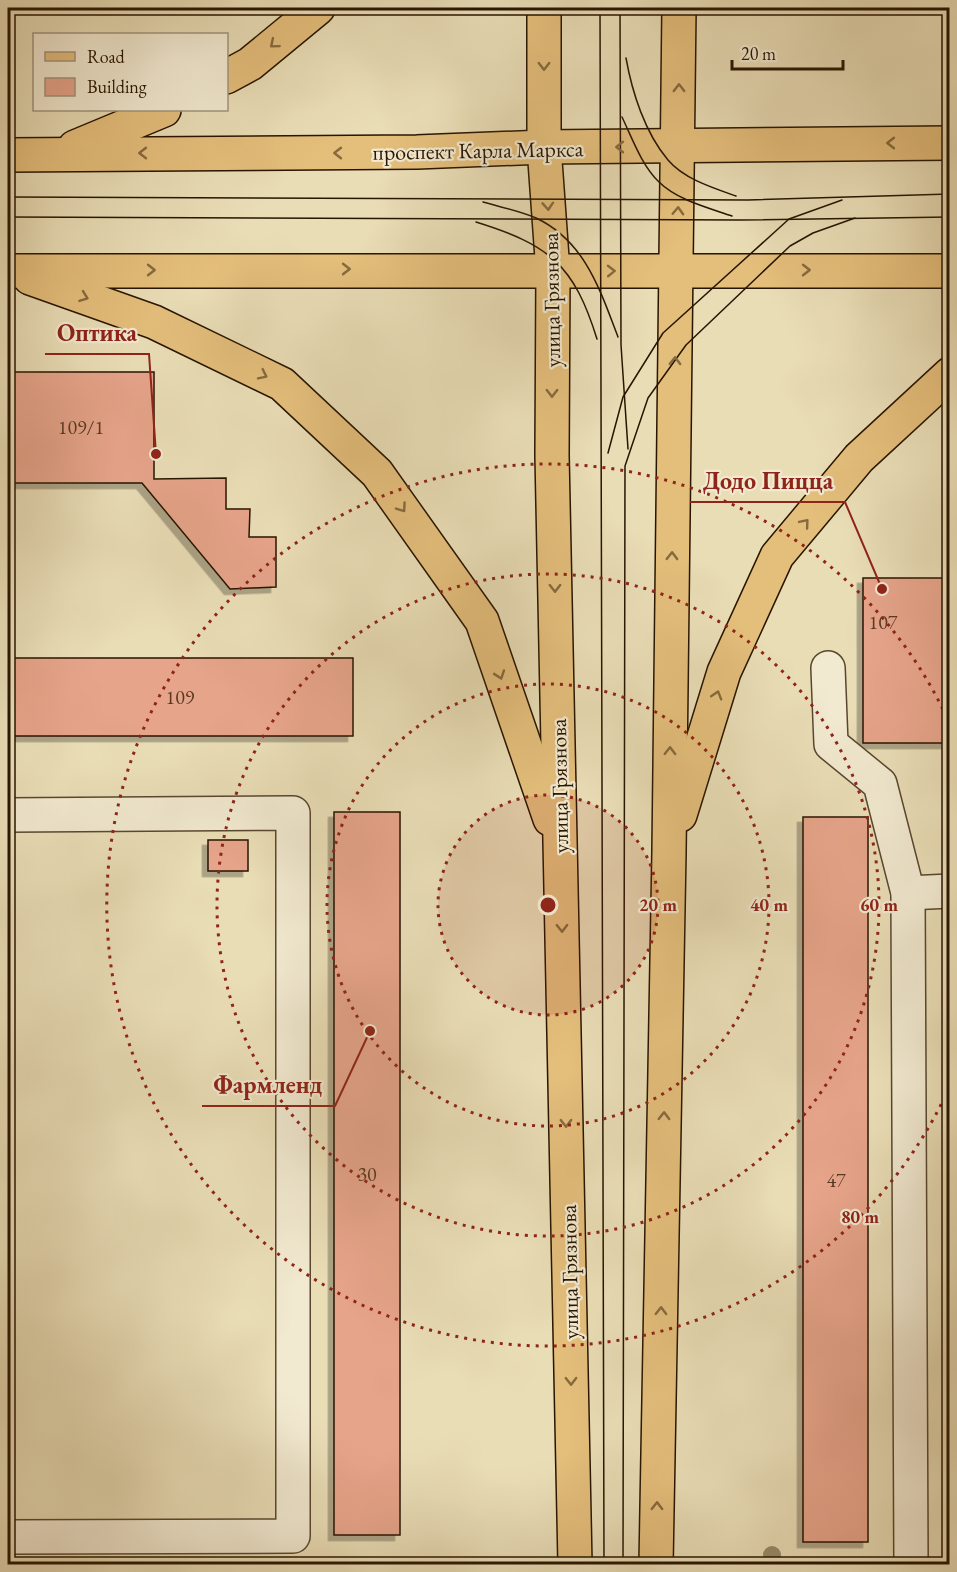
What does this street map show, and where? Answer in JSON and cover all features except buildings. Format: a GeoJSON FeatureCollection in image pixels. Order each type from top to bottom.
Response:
{"type":"FeatureCollection","features":[{"type":"Feature","properties":{"kind":"main road"},"geometry":{"type":"LineString","coordinates":[[228,75],[250,64],[318,8]]}},
{"type":"Feature","properties":{"kind":"main road","name":"улица Грязнова"},"geometry":{"type":"LineString","coordinates":[[544,8],[543,147],[553,272],[552,467],[574,1564]]}},
{"type":"Feature","properties":{"kind":"main road"},"geometry":{"type":"LineString","coordinates":[[656,1564],[669,852],[679,8]]}},
{"type":"Feature","properties":{"kind":"main road"},"geometry":{"type":"LineString","coordinates":[[58,153],[162,111]]}},
{"type":"Feature","properties":{"kind":"main road","name":"проспект Карла Маркса"},"geometry":{"type":"LineString","coordinates":[[8,155],[417,152],[543,147],[950,143]]}},
{"type":"Feature","properties":{"kind":"main road"},"geometry":{"type":"LineString","coordinates":[[8,271],[420,269],[553,272],[950,271]]}},
{"type":"Feature","properties":{"kind":"main road"},"geometry":{"type":"LineString","coordinates":[[8,271],[154,322],[282,384],[377,473],[482,621],[561,849]]}},
{"type":"Feature","properties":{"kind":"main road"},"geometry":{"type":"LineString","coordinates":[[669,852],[724,672],[777,556],[859,458],[950,374]]}},
{"type":"Feature","properties":{"kind":"lane"},"geometry":{"type":"LineString","coordinates":[[828,668],[831,744],[880,784],[908,893],[911,1564]]}},
{"type":"Feature","properties":{"kind":"lane"},"geometry":{"type":"LineString","coordinates":[[8,814],[293,813],[293,1536],[8,1537]]}},
{"type":"Feature","properties":{"kind":"lane"},"geometry":{"type":"LineString","coordinates":[[908,893],[950,891]]}},
{"type":"Feature","properties":{"kind":"tram line"},"geometry":{"type":"LineString","coordinates":[[600,8],[604,1564]]}},
{"type":"Feature","properties":{"kind":"tram line"},"geometry":{"type":"LineString","coordinates":[[620,8],[621,345],[628,449]]}},
{"type":"Feature","properties":{"kind":"tram line"},"geometry":{"type":"LineString","coordinates":[[626,58],[646,125],[668,160],[690,178],[736,196]]}},
{"type":"Feature","properties":{"kind":"tram line"},"geometry":{"type":"LineString","coordinates":[[622,117],[642,160],[659,182],[684,199],[732,216]]}},
{"type":"Feature","properties":{"kind":"tram line"},"geometry":{"type":"LineString","coordinates":[[8,197],[748,200],[950,194]]}},
{"type":"Feature","properties":{"kind":"tram line"},"geometry":{"type":"LineString","coordinates":[[608,453],[623,397],[663,333],[789,219],[842,200]]}},
{"type":"Feature","properties":{"kind":"tram line"},"geometry":{"type":"LineString","coordinates":[[483,202],[536,218],[567,240],[589,269],[618,337]]}},
{"type":"Feature","properties":{"kind":"tram line"},"geometry":{"type":"LineString","coordinates":[[8,217],[740,220],[950,217]]}},
{"type":"Feature","properties":{"kind":"tram line"},"geometry":{"type":"LineString","coordinates":[[623,1564],[625,466],[648,398],[686,345],[790,246],[813,233],[855,218]]}},
{"type":"Feature","properties":{"kind":"tram line"},"geometry":{"type":"LineString","coordinates":[[476,222],[523,240],[556,261],[579,293],[597,339]]}},
{"type":"Feature","properties":{"kind":"place","name":"Оптика"},"geometry":{"type":"Point","coordinates":[156,454]}},
{"type":"Feature","properties":{"kind":"place","name":"Додо Пицца"},"geometry":{"type":"Point","coordinates":[882,589]}},
{"type":"Feature","properties":{"kind":"place","name":"Фармленд"},"geometry":{"type":"Point","coordinates":[370,1031]}}]}
